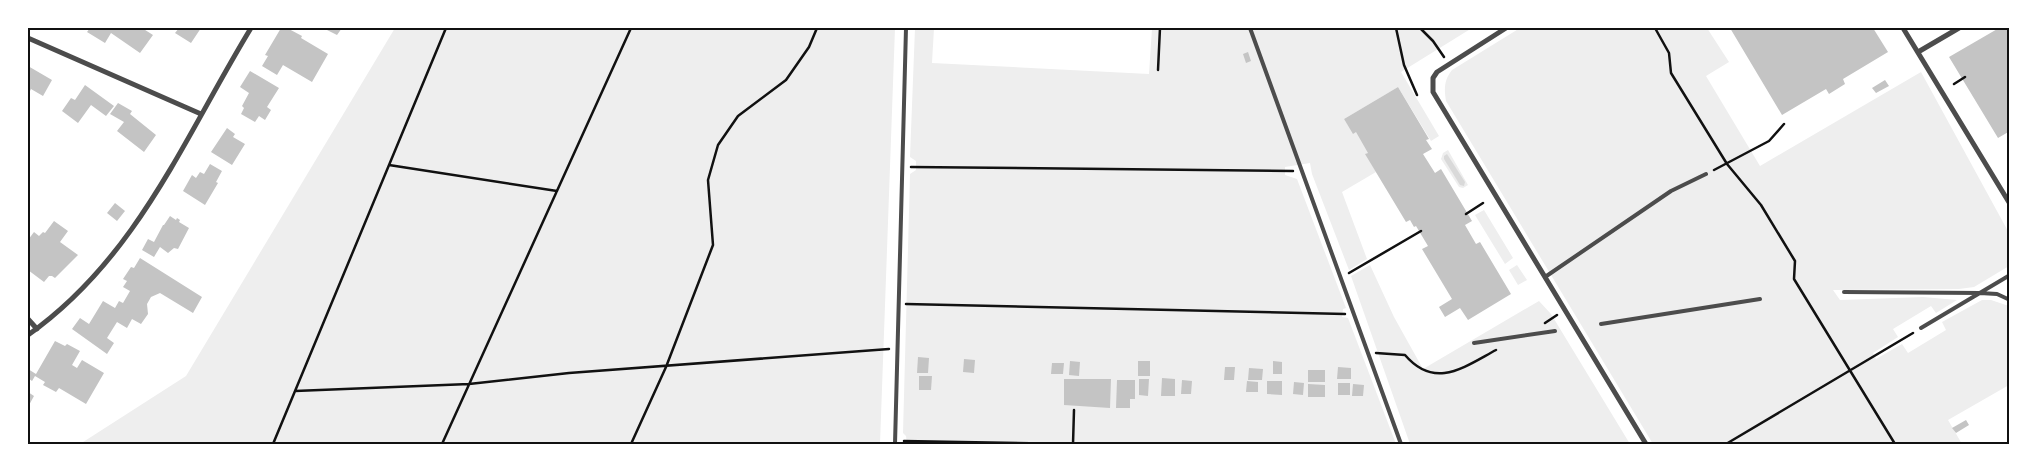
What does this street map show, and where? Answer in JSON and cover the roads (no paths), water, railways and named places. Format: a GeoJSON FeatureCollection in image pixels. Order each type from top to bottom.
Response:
{"type":"FeatureCollection","features":[{"type":"Feature","properties":{"kind":"street"},"geometry":{"type":"LineString","coordinates":[[28,335],[74,298],[130,234],[182,153],[201,114],[251,28]]}},
{"type":"Feature","properties":{"kind":"street"},"geometry":{"type":"LineString","coordinates":[[1506,28],[1437,72],[1432,86],[1433,92],[1646,444]]}},
{"type":"Feature","properties":{"kind":"street"},"geometry":{"type":"LineString","coordinates":[[1903,28],[2010,204]]}},
{"type":"Feature","properties":{"kind":"street"},"geometry":{"type":"LineString","coordinates":[[1918,52],[1959,28]]}},
{"type":"Feature","properties":{"kind":"street"},"geometry":{"type":"LineString","coordinates":[[28,38],[201,114]]}},
{"type":"Feature","properties":{"kind":"street"},"geometry":{"type":"LineString","coordinates":[[28,319],[37,329]]}},
{"type":"Feature","properties":{"kind":"lane"},"geometry":{"type":"LineString","coordinates":[[895,444],[906,28]]}},
{"type":"Feature","properties":{"kind":"lane"},"geometry":{"type":"LineString","coordinates":[[1250,28],[1401,444]]}},
{"type":"Feature","properties":{"kind":"lane"},"geometry":{"type":"LineString","coordinates":[[1545,278],[1664,196],[1706,174]]}},
{"type":"Feature","properties":{"kind":"lane"},"geometry":{"type":"LineString","coordinates":[[1921,328],[2010,275]]}},
{"type":"Feature","properties":{"kind":"lane"},"geometry":{"type":"LineString","coordinates":[[1844,292],[1980,293],[1997,294],[2010,300]]}},
{"type":"Feature","properties":{"kind":"lane"},"geometry":{"type":"LineString","coordinates":[[1600,324],[1760,299]]}},
{"type":"Feature","properties":{"kind":"lane"},"geometry":{"type":"LineString","coordinates":[[1474,343],[1555,331]]}}]}
